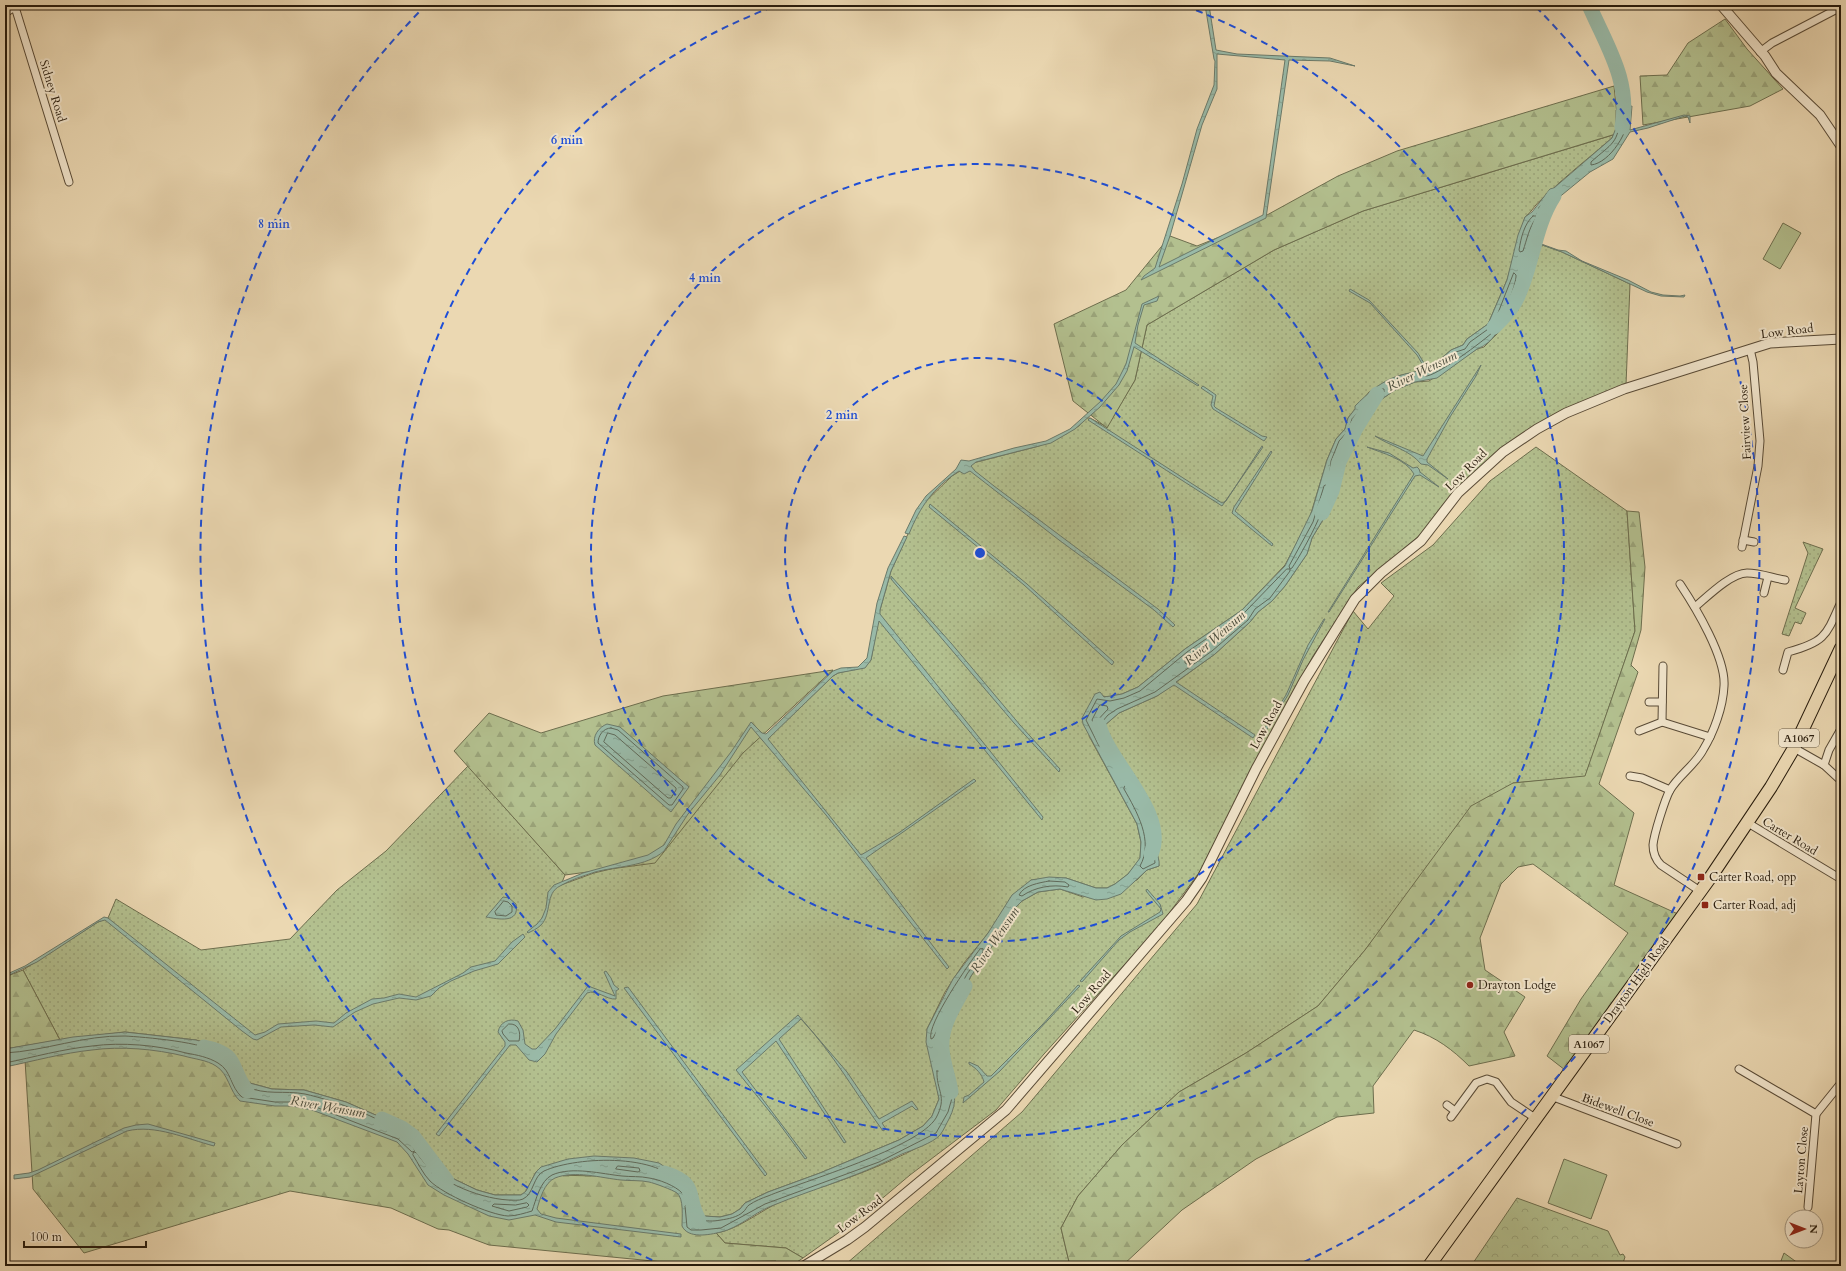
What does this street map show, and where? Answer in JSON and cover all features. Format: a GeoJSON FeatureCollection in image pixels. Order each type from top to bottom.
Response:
{"type":"FeatureCollection","features":[{"type":"Feature","properties":{"kind":"main road","name":"Drayton High Road"},"geometry":{"type":"LineString","coordinates":[[1429,1266],[1748,823],[1794,748],[1841,648]]}},
{"type":"Feature","properties":{"kind":"street"},"geometry":{"type":"LineString","coordinates":[[1721,5],[1787,85],[1820,115],[1841,146]]}},
{"type":"Feature","properties":{"kind":"street"},"geometry":{"type":"LineString","coordinates":[[5,13],[16,6]]}},
{"type":"Feature","properties":{"kind":"street","name":"Sidney Road"},"geometry":{"type":"LineString","coordinates":[[16,6],[69,182]]}},
{"type":"Feature","properties":{"kind":"street"},"geometry":{"type":"LineString","coordinates":[[1760,52],[1772,43],[1841,7]]}},
{"type":"Feature","properties":{"kind":"street","name":"Low Road"},"geometry":{"type":"LineString","coordinates":[[804,1266],[847,1240],[865,1227],[1006,1110],[1186,901],[1202,878],[1256,769],[1301,688],[1355,599],[1381,573],[1421,541],[1458,493],[1475,476],[1503,452],[1537,429],[1566,413],[1624,389],[1750,349],[1777,342],[1841,339]]}},
{"type":"Feature","properties":{"kind":"street","name":"Fairview Close"},"geometry":{"type":"LineString","coordinates":[[1750,349],[1756,391],[1759,447],[1758,466],[1742,544],[1754,542]]}},
{"type":"Feature","properties":{"kind":"street"},"geometry":{"type":"LineString","coordinates":[[1695,607],[1740,574],[1747,573],[1785,580]]}},
{"type":"Feature","properties":{"kind":"street"},"geometry":{"type":"LineString","coordinates":[[1764,594],[1768,577]]}},
{"type":"Feature","properties":{"kind":"street"},"geometry":{"type":"LineString","coordinates":[[1680,584],[1695,607],[1720,661],[1723,676],[1723,693],[1717,719],[1703,750],[1670,790],[1653,846],[1655,855],[1661,864],[1700,891]]}},
{"type":"Feature","properties":{"kind":"street"},"geometry":{"type":"LineString","coordinates":[[1783,670],[1788,652],[1811,646],[1828,632],[1841,602]]}},
{"type":"Feature","properties":{"kind":"street"},"geometry":{"type":"LineString","coordinates":[[1662,722],[1663,666]]}},
{"type":"Feature","properties":{"kind":"street"},"geometry":{"type":"LineString","coordinates":[[1650,702],[1662,702]]}},
{"type":"Feature","properties":{"kind":"street"},"geometry":{"type":"LineString","coordinates":[[1639,731],[1662,722],[1710,737]]}},
{"type":"Feature","properties":{"kind":"street"},"geometry":{"type":"LineString","coordinates":[[1824,765],[1829,750],[1841,729]]}},
{"type":"Feature","properties":{"kind":"street"},"geometry":{"type":"LineString","coordinates":[[1794,748],[1824,765],[1838,778]]}},
{"type":"Feature","properties":{"kind":"street"},"geometry":{"type":"LineString","coordinates":[[1630,776],[1642,778],[1670,790]]}},
{"type":"Feature","properties":{"kind":"street","name":"Carter Road"},"geometry":{"type":"LineString","coordinates":[[1748,823],[1841,879]]}},
{"type":"Feature","properties":{"kind":"street","name":"Layton Close"},"geometry":{"type":"LineString","coordinates":[[1739,1070],[1816,1114]]}},
{"type":"Feature","properties":{"kind":"street"},"geometry":{"type":"LineString","coordinates":[[1448,1105],[1453,1114],[1476,1083],[1487,1079],[1496,1082],[1511,1102],[1535,1118]]}},
{"type":"Feature","properties":{"kind":"street","name":"Layton Close"},"geometry":{"type":"LineString","coordinates":[[1808,1207],[1816,1114],[1841,1083]]}},
{"type":"Feature","properties":{"kind":"street","name":"Bidewell Close"},"geometry":{"type":"LineString","coordinates":[[1551,1096],[1676,1144]]}},
{"type":"Feature","properties":{"kind":"green space"},"geometry":{"type":"Polygon","coordinates":[[[1725,19],[1747,49],[1783,89],[1750,106],[1643,125],[1640,76],[1667,75],[1688,43],[1725,19]]]}},
{"type":"Feature","properties":{"kind":"green space"},"geometry":{"type":"Polygon","coordinates":[[[1614,86],[1619,133],[1363,211],[1274,250],[1147,325],[1135,380],[1107,428],[1073,401],[1054,324],[1126,290],[1170,236],[1197,246],[1247,226],[1338,176],[1397,151],[1614,86]]]}},
{"type":"Feature","properties":{"kind":"green space"},"geometry":{"type":"Polygon","coordinates":[[[1613,135],[1612,138],[1537,203],[1525,217],[1507,280],[1488,324],[1467,339],[1463,345],[1451,350],[1432,366],[1416,372],[1397,376],[1369,392],[1348,418],[1345,429],[1336,439],[1327,460],[1309,520],[1285,565],[1242,610],[1185,649],[1138,687],[1122,694],[1109,697],[1102,696],[1089,736],[1137,824],[1141,842],[1140,859],[1128,874],[1107,888],[1096,888],[1066,878],[1031,880],[964,963],[945,992],[927,1029],[939,1099],[932,1116],[923,1126],[899,1140],[820,1173],[768,1192],[745,1203],[740,1209],[732,1214],[720,1217],[700,1215],[693,1203],[690,1191],[536,1172],[526,1191],[522,1195],[495,1195],[477,1190],[443,1173],[423,1155],[415,1142],[396,1124],[346,1102],[304,1090],[272,1089],[246,1082],[241,1079],[231,1063],[210,1044],[196,1040],[125,1032],[60,1040],[23,970],[98,922],[108,918],[116,899],[201,950],[290,939],[337,890],[386,851],[468,766],[565,875],[561,885],[594,873],[632,864],[751,727],[764,742],[833,676],[838,673],[865,667],[871,660],[880,610],[891,571],[918,512],[925,502],[952,476],[973,463],[1039,446],[1079,426],[1085,418],[1090,418],[1107,427],[1135,380],[1147,325],[1274,250],[1363,211],[1613,135]]]}},
{"type":"Feature","properties":{"kind":"green space"},"geometry":{"type":"Polygon","coordinates":[[[1783,223],[1801,233],[1780,269],[1763,259],[1783,223]]]}},
{"type":"Feature","properties":{"kind":"green space"},"geometry":{"type":"Polygon","coordinates":[[[1531,241],[1562,252],[1630,284],[1626,385],[1557,413],[1499,451],[1458,487],[1420,535],[1358,587],[1313,656],[1274,727],[1201,870],[1161,924],[1044,1054],[996,1110],[910,1175],[859,1218],[803,1258],[786,1248],[725,1243],[716,1233],[733,1228],[774,1205],[790,1198],[882,1165],[940,1135],[953,1086],[939,1057],[937,1039],[971,976],[1005,928],[1015,908],[1022,901],[1038,892],[1060,889],[1083,897],[1137,880],[1147,870],[1159,866],[1154,833],[1108,749],[1104,735],[1105,725],[1119,713],[1157,696],[1215,654],[1250,622],[1258,612],[1272,601],[1285,586],[1307,554],[1312,538],[1327,513],[1340,460],[1354,439],[1364,415],[1369,408],[1395,390],[1415,382],[1429,381],[1477,349],[1484,347],[1498,333],[1516,296],[1521,280],[1520,273],[1531,241]]]}},
{"type":"Feature","properties":{"kind":"green space"},"geometry":{"type":"Polygon","coordinates":[[[1536,447],[1627,511],[1635,631],[1585,777],[1513,783],[1417,882],[1365,950],[1318,1006],[1246,1053],[1179,1092],[1122,1145],[1078,1196],[1061,1228],[1070,1266],[861,1266],[846,1264],[1022,1112],[1197,904],[1353,611],[1368,629],[1394,596],[1381,583],[1433,545],[1490,481],[1536,447]]]}},
{"type":"Feature","properties":{"kind":"green space"},"geometry":{"type":"Polygon","coordinates":[[[1627,511],[1639,512],[1645,567],[1641,630],[1631,665],[1638,672],[1599,784],[1634,813],[1614,885],[1678,914],[1565,1070],[1547,1056],[1581,999],[1628,933],[1533,864],[1518,867],[1501,884],[1480,938],[1485,970],[1525,997],[1504,1032],[1515,1056],[1469,1066],[1444,1045],[1430,1036],[1414,1030],[1373,1086],[1374,1113],[1337,1117],[1256,1159],[1182,1210],[1122,1266],[1070,1266],[1061,1228],[1078,1196],[1122,1145],[1179,1092],[1246,1053],[1318,1006],[1365,950],[1471,806],[1513,783],[1585,776],[1635,631],[1627,511]]]}},
{"type":"Feature","properties":{"kind":"green space"},"geometry":{"type":"Polygon","coordinates":[[[1803,542],[1823,549],[1795,608],[1806,613],[1801,624],[1795,622],[1789,636],[1782,634],[1808,553],[1803,542]]]}},
{"type":"Feature","properties":{"kind":"green space"},"geometry":{"type":"Polygon","coordinates":[[[833,670],[743,753],[655,863],[565,875],[454,751],[489,713],[541,733],[663,696],[833,670]]]}},
{"type":"Feature","properties":{"kind":"green space"},"geometry":{"type":"Polygon","coordinates":[[[23,970],[60,1040],[5,1049],[5,977],[23,970]]]}},
{"type":"Feature","properties":{"kind":"green space"},"geometry":{"type":"Polygon","coordinates":[[[92,1045],[221,1052],[233,1063],[242,1085],[390,1122],[413,1136],[442,1176],[507,1208],[539,1192],[555,1175],[676,1178],[686,1183],[691,1190],[693,1210],[725,1243],[786,1248],[803,1258],[791,1266],[781,1266],[776,1261],[673,1263],[489,1245],[449,1230],[438,1229],[391,1208],[290,1191],[84,1253],[33,1189],[25,1060],[92,1045]]]}},
{"type":"Feature","properties":{"kind":"green space"},"geometry":{"type":"Polygon","coordinates":[[[1564,1159],[1607,1175],[1591,1219],[1548,1203],[1564,1159]]]}},
{"type":"Feature","properties":{"kind":"green space"},"geometry":{"type":"Polygon","coordinates":[[[1517,1198],[1608,1231],[1620,1255],[1623,1254],[1625,1257],[1622,1266],[1471,1266],[1517,1198]]]}},
{"type":"Feature","properties":{"kind":"green space"},"geometry":{"type":"Polygon","coordinates":[[[1784,1253],[1802,1266],[1779,1266],[1784,1253]]]}},
{"type":"Feature","properties":{"kind":"water"},"geometry":{"type":"Polygon","coordinates":[[[1205,5],[1209,5],[1216,50],[1237,54],[1330,58],[1355,66],[1330,61],[1289,60],[1266,218],[1141,280],[1155,268],[1182,184],[1197,129],[1214,85],[1214,59],[1205,5]],[[1217,54],[1217,89],[1202,125],[1170,236],[1159,267],[1263,215],[1285,60],[1217,54]]]}},
{"type":"Feature","properties":{"kind":"water"},"geometry":{"type":"Polygon","coordinates":[[[1632,106],[1630,130],[1684,115],[1690,116],[1690,123],[1688,117],[1685,116],[1630,132],[1613,159],[1590,172],[1557,199],[1536,224],[1531,238],[1533,241],[1558,250],[1566,251],[1582,261],[1628,280],[1651,292],[1663,295],[1685,295],[1684,297],[1661,296],[1647,292],[1562,252],[1531,241],[1525,259],[1518,291],[1493,338],[1437,378],[1415,382],[1395,390],[1369,408],[1364,415],[1354,439],[1340,460],[1327,513],[1312,538],[1307,554],[1285,586],[1272,601],[1258,612],[1250,622],[1215,654],[1176,682],[1255,735],[1253,738],[1174,685],[1157,696],[1119,713],[1105,725],[1104,735],[1110,754],[1137,793],[1148,813],[1153,831],[1159,866],[1147,870],[1121,894],[1107,899],[1096,900],[1060,889],[1038,892],[1022,901],[1015,908],[1005,928],[971,976],[937,1039],[937,1050],[940,1060],[949,1078],[955,1096],[954,1106],[949,1119],[943,1131],[933,1141],[861,1173],[788,1199],[757,1213],[727,1230],[711,1234],[699,1235],[689,1233],[685,1230],[682,1226],[681,1199],[677,1193],[646,1181],[621,1180],[588,1175],[571,1175],[555,1178],[545,1187],[537,1209],[541,1214],[556,1218],[681,1234],[681,1237],[556,1222],[535,1215],[509,1220],[489,1216],[444,1195],[428,1185],[408,1154],[397,1142],[312,1110],[292,1106],[275,1106],[240,1101],[233,1092],[224,1073],[209,1062],[161,1052],[115,1048],[70,1053],[5,1067],[5,1049],[73,1037],[125,1032],[196,1040],[210,1044],[223,1052],[241,1079],[246,1082],[272,1089],[304,1090],[346,1102],[396,1124],[415,1142],[423,1155],[443,1173],[477,1190],[495,1195],[521,1195],[526,1191],[536,1172],[541,1167],[568,1159],[594,1156],[634,1158],[659,1163],[671,1171],[685,1184],[690,1191],[696,1210],[700,1215],[704,1216],[720,1217],[732,1214],[740,1209],[745,1203],[768,1192],[820,1173],[899,1140],[923,1126],[932,1116],[939,1099],[926,1042],[927,1029],[953,979],[988,933],[1012,895],[1031,880],[1049,877],[1066,878],[1096,888],[1107,888],[1128,874],[1140,858],[1141,842],[1137,824],[1083,724],[1082,718],[1095,694],[1100,692],[1104,697],[1122,694],[1138,687],[1185,649],[1242,610],[1285,566],[1312,511],[1327,460],[1336,439],[1345,429],[1348,418],[1355,409],[1355,406],[1369,393],[1386,381],[1398,376],[1425,369],[1417,355],[1370,303],[1349,291],[1350,289],[1369,300],[1418,353],[1427,368],[1451,350],[1463,345],[1467,339],[1488,324],[1507,280],[1518,235],[1525,217],[1532,212],[1550,189],[1554,188],[1612,138],[1616,128],[1616,110],[1632,106]]]}},
{"type":"Feature","properties":{"kind":"water"},"geometry":{"type":"Polygon","coordinates":[[[1159,296],[1157,301],[1144,305],[1138,325],[1135,343],[1199,385],[1198,386],[1134,347],[1127,371],[1119,385],[1100,407],[1075,429],[1051,443],[976,462],[971,466],[994,486],[1158,609],[1175,625],[1173,627],[1154,610],[1059,540],[970,471],[964,474],[959,471],[942,484],[928,499],[909,534],[905,533],[916,510],[926,496],[956,469],[961,460],[969,461],[1014,448],[1046,441],[1070,429],[1101,401],[1116,384],[1126,364],[1142,304],[1159,296]]]}},
{"type":"Feature","properties":{"kind":"water"},"geometry":{"type":"Polygon","coordinates":[[[1481,365],[1427,459],[1427,462],[1448,479],[1428,465],[1421,464],[1406,452],[1375,436],[1423,456],[1481,365]]]}},
{"type":"Feature","properties":{"kind":"water"},"geometry":{"type":"Polygon","coordinates":[[[1203,386],[1216,395],[1214,406],[1216,408],[1262,436],[1267,437],[1264,441],[1213,409],[1211,405],[1213,396],[1201,388],[1203,386]]]}},
{"type":"Feature","properties":{"kind":"water"},"geometry":{"type":"Polygon","coordinates":[[[1090,418],[1222,503],[1225,501],[1222,506],[1088,420],[1090,418]]]}},
{"type":"Feature","properties":{"kind":"water"},"geometry":{"type":"Polygon","coordinates":[[[1262,446],[1263,447],[1235,488],[1262,446]]]}},
{"type":"Feature","properties":{"kind":"water"},"geometry":{"type":"Polygon","coordinates":[[[1367,447],[1389,453],[1413,468],[1417,467],[1420,472],[1439,487],[1420,475],[1415,476],[1328,612],[1414,474],[1400,460],[1367,447]]]}},
{"type":"Feature","properties":{"kind":"water"},"geometry":{"type":"Polygon","coordinates":[[[1271,451],[1272,452],[1235,511],[1273,544],[1272,546],[1232,513],[1234,507],[1271,451]]]}},
{"type":"Feature","properties":{"kind":"water"},"geometry":{"type":"Polygon","coordinates":[[[930,504],[1027,584],[1114,662],[1112,665],[1024,585],[929,507],[930,504]]]}},
{"type":"Feature","properties":{"kind":"water"},"geometry":{"type":"Polygon","coordinates":[[[904,536],[907,537],[891,571],[880,614],[1043,817],[1042,820],[879,621],[871,660],[865,668],[838,673],[833,676],[768,739],[861,855],[900,832],[974,779],[976,781],[866,858],[949,967],[947,969],[826,815],[751,727],[720,775],[688,814],[664,851],[649,860],[595,872],[572,880],[555,889],[541,925],[528,933],[527,932],[542,918],[546,908],[548,892],[554,885],[583,873],[648,855],[664,845],[676,824],[731,752],[751,722],[762,733],[766,734],[833,671],[841,668],[858,667],[867,658],[877,603],[888,568],[904,536]]]}},
{"type":"Feature","properties":{"kind":"water"},"geometry":{"type":"Polygon","coordinates":[[[891,576],[1060,769],[1059,772],[1014,723],[891,579],[891,576]]]}},
{"type":"Feature","properties":{"kind":"water"},"geometry":{"type":"Polygon","coordinates":[[[1324,619],[1303,660],[1288,695],[1261,739],[1261,743],[1257,740],[1286,695],[1308,645],[1324,619]]]}},
{"type":"Feature","properties":{"kind":"water"},"geometry":{"type":"Polygon","coordinates":[[[607,724],[620,727],[689,787],[671,812],[595,745],[595,735],[601,727],[607,724]]]}},
{"type":"Feature","properties":{"kind":"water"},"geometry":{"type":"Polygon","coordinates":[[[1147,889],[1160,904],[1163,914],[1130,932],[1119,940],[1082,982],[1080,981],[1121,936],[1160,912],[1161,909],[1146,891],[1147,889]]]}},
{"type":"Feature","properties":{"kind":"water"},"geometry":{"type":"Polygon","coordinates":[[[503,897],[509,898],[516,904],[515,915],[507,919],[486,917],[503,897]]]}},
{"type":"Feature","properties":{"kind":"water"},"geometry":{"type":"Polygon","coordinates":[[[104,917],[108,918],[255,1035],[265,1032],[278,1024],[316,1021],[334,1023],[346,1013],[372,999],[384,998],[399,994],[416,997],[463,973],[471,967],[495,961],[512,942],[523,934],[525,937],[498,964],[474,971],[451,981],[439,988],[431,996],[416,1000],[399,998],[373,1004],[355,1012],[333,1027],[314,1025],[281,1027],[257,1040],[253,1039],[242,1031],[105,920],[98,922],[37,962],[5,977],[5,975],[25,966],[104,917]]]}},
{"type":"Feature","properties":{"kind":"water"},"geometry":{"type":"Polygon","coordinates":[[[606,971],[614,985],[619,989],[616,991],[616,999],[612,999],[594,992],[587,993],[556,1034],[545,1054],[537,1062],[529,1060],[516,1045],[510,1045],[439,1136],[436,1134],[505,1046],[505,1042],[498,1032],[503,1023],[511,1020],[518,1021],[523,1030],[525,1044],[532,1049],[536,1049],[555,1029],[588,986],[615,996],[604,972],[606,971]]]}},
{"type":"Feature","properties":{"kind":"water"},"geometry":{"type":"Polygon","coordinates":[[[1078,985],[1080,986],[1000,1071],[963,1103],[964,1097],[969,1095],[984,1082],[980,1074],[969,1064],[969,1062],[978,1066],[987,1076],[991,1076],[1042,1025],[1078,985]]]}},
{"type":"Feature","properties":{"kind":"water"},"geometry":{"type":"Polygon","coordinates":[[[628,987],[767,1174],[765,1176],[624,988],[628,987]]]}},
{"type":"Feature","properties":{"kind":"water"},"geometry":{"type":"Polygon","coordinates":[[[798,1015],[807,1026],[801,1019],[779,1039],[846,1142],[844,1143],[776,1041],[742,1072],[807,1158],[805,1159],[778,1122],[736,1070],[798,1015]]]}},
{"type":"Feature","properties":{"kind":"water"},"geometry":{"type":"Polygon","coordinates":[[[817,1037],[847,1072],[879,1119],[912,1101],[918,1109],[916,1110],[912,1106],[882,1123],[886,1129],[883,1131],[817,1037]]]}},
{"type":"Feature","properties":{"kind":"water"},"geometry":{"type":"Polygon","coordinates":[[[148,1124],[215,1143],[214,1146],[171,1133],[149,1129],[138,1129],[127,1131],[30,1177],[14,1179],[14,1175],[38,1170],[124,1128],[148,1124]]]}},
{"type":"Feature","properties":{"kind":"waterway","name":"River Wensum"},"geometry":{"type":"LineString","coordinates":[[1589,5],[1609,49],[1620,79],[1624,110],[1622,127]]}},
{"type":"Feature","properties":{"kind":"waterway","name":"River Wensum"},"geometry":{"type":"LineString","coordinates":[[1494,327],[1510,310],[1517,298],[1527,272],[1542,220],[1554,196]]}},
{"type":"Feature","properties":{"kind":"waterway","name":"River Wensum"},"geometry":{"type":"LineString","coordinates":[[1322,513],[1332,491],[1339,462],[1356,428],[1377,394]]}},
{"type":"Feature","properties":{"kind":"waterway","name":"River Wensum"},"geometry":{"type":"LineString","coordinates":[[1099,725],[1113,755],[1145,805],[1152,822],[1154,838],[1151,854]]}},
{"type":"Feature","properties":{"kind":"waterway","name":"River Wensum"},"geometry":{"type":"LineString","coordinates":[[951,1092],[942,1049],[943,1032],[949,1016],[965,986]]}},
{"type":"Feature","properties":{"kind":"waterway","name":"River Wensum"},"geometry":{"type":"LineString","coordinates":[[204,1047],[215,1050],[229,1058],[241,1083],[247,1091]]}},
{"type":"Feature","properties":{"kind":"waterway","name":"River Wensum"},"geometry":{"type":"LineString","coordinates":[[382,1119],[402,1128],[413,1136],[447,1181]]}},
{"type":"Feature","properties":{"kind":"waterway","name":"River Wensum"},"geometry":{"type":"LineString","coordinates":[[664,1173],[675,1177],[687,1186],[699,1220]]}},
{"type":"Feature","properties":{"kind":"place","name":"Carter Road, opp"},"geometry":{"type":"Point","coordinates":[1701,877]}},
{"type":"Feature","properties":{"kind":"place","name":"Carter Road, adj"},"geometry":{"type":"Point","coordinates":[1705,905]}},
{"type":"Feature","properties":{"kind":"place","name":"Drayton Lodge"},"geometry":{"type":"Point","coordinates":[1470,985]}}]}
